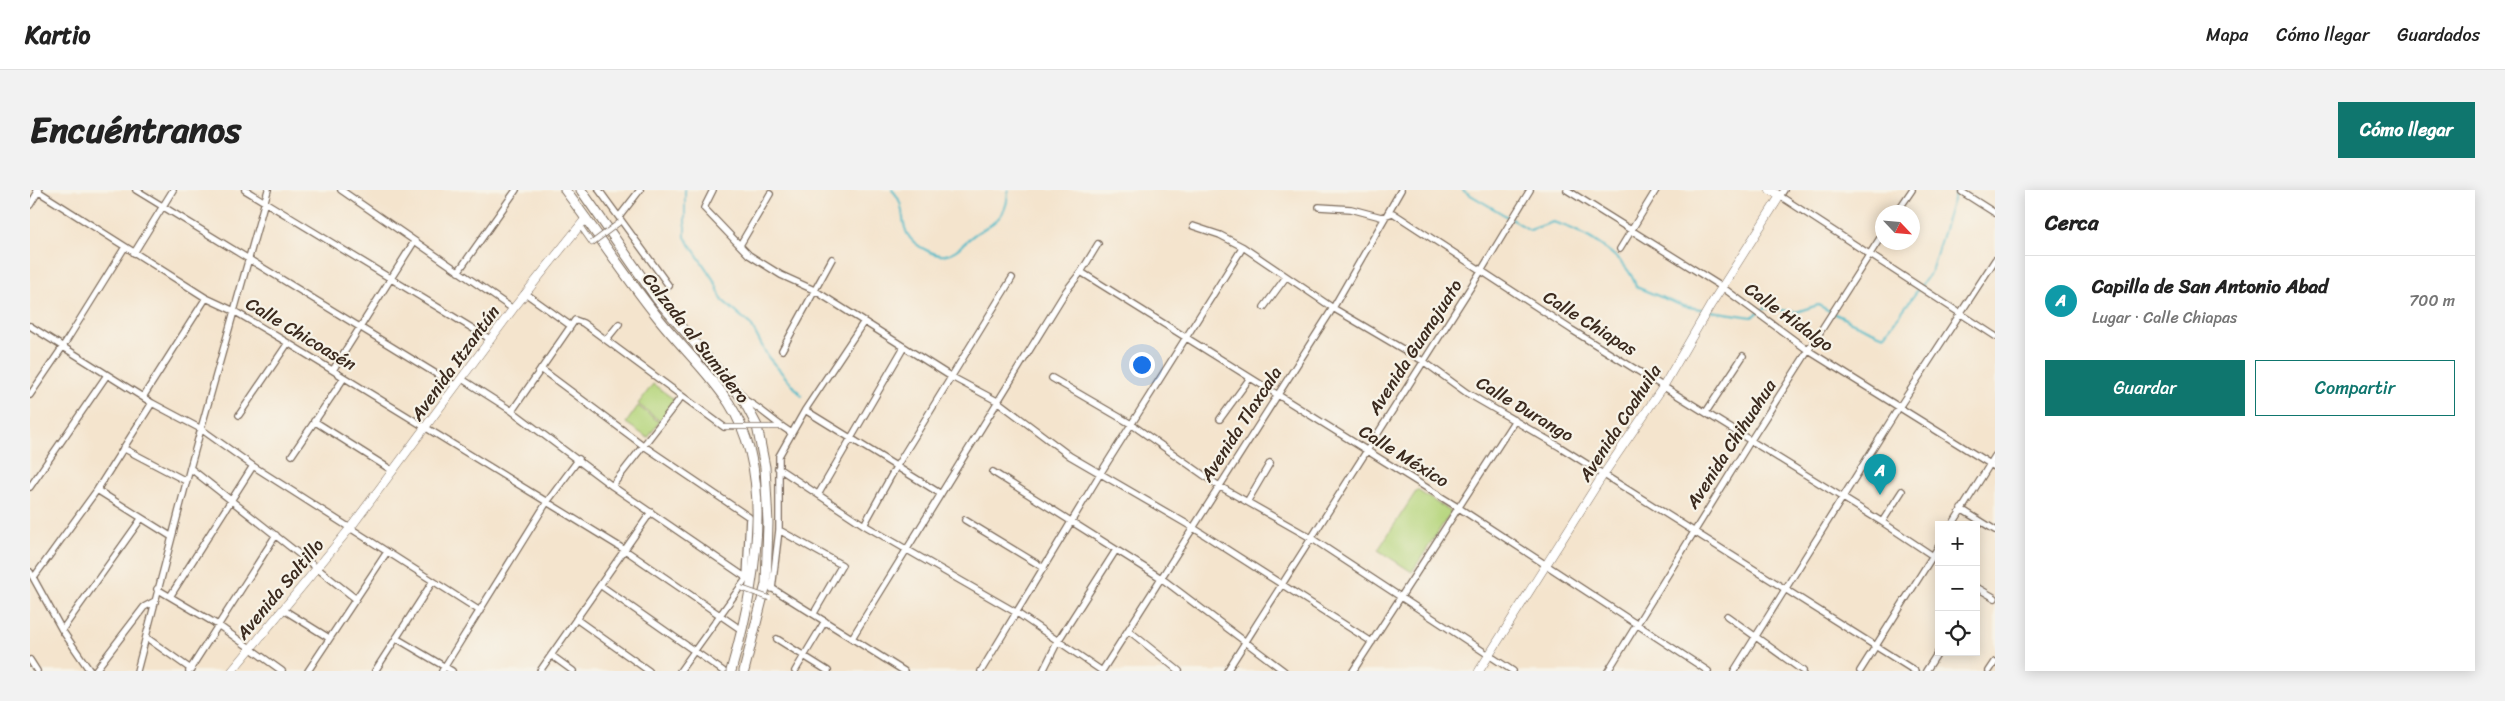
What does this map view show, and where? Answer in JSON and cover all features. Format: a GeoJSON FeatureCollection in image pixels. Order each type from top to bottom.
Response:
{"type":"FeatureCollection","features":[{"type":"Feature","properties":{"kind":"main road","name":"Calzada al Sumidero"},"geometry":{"type":"LineString","coordinates":[[565,190],[657,316],[706,372],[729,403],[743,430],[751,460],[757,507],[756,549],[743,631],[731,671]]}},
{"type":"Feature","properties":{"kind":"main road","name":"Calzada al Sumidero"},"geometry":{"type":"LineString","coordinates":[[581,190],[657,298],[743,399],[757,426],[765,467],[771,588],[744,671]]}},
{"type":"Feature","properties":{"kind":"street"},"geometry":{"type":"LineString","coordinates":[[30,205],[38,190]]}},
{"type":"Feature","properties":{"kind":"street","name":"Calle Chicoasén"},"geometry":{"type":"LineString","coordinates":[[38,190],[206,298],[234,311],[288,343],[625,550],[743,631]]}},
{"type":"Feature","properties":{"kind":"street"},"geometry":{"type":"LineString","coordinates":[[136,190],[456,386]]}},
{"type":"Feature","properties":{"kind":"street"},"geometry":{"type":"LineString","coordinates":[[134,253],[173,190]]}},
{"type":"Feature","properties":{"kind":"street"},"geometry":{"type":"LineString","coordinates":[[245,190],[391,277],[490,339]]}},
{"type":"Feature","properties":{"kind":"street"},"geometry":{"type":"LineString","coordinates":[[137,671],[200,429],[268,190]]}},
{"type":"Feature","properties":{"kind":"street"},"geometry":{"type":"LineString","coordinates":[[341,190],[513,309]]}},
{"type":"Feature","properties":{"kind":"street"},"geometry":{"type":"LineString","coordinates":[[458,272],[516,190]]}},
{"type":"Feature","properties":{"kind":"street"},"geometry":{"type":"LineString","coordinates":[[599,190],[669,286]]}},
{"type":"Feature","properties":{"kind":"street"},"geometry":{"type":"LineString","coordinates":[[580,226],[592,243],[620,220],[640,190]]}},
{"type":"Feature","properties":{"kind":"street"},"geometry":{"type":"LineString","coordinates":[[714,190],[704,208],[749,255],[781,275],[814,290],[863,323],[950,376],[997,401],[1070,456],[1192,527],[1372,642]]}},
{"type":"Feature","properties":{"kind":"street","name":"Avenida Tlaxcala"},"geometry":{"type":"LineString","coordinates":[[1102,671],[1333,308],[1401,190]]}},
{"type":"Feature","properties":{"kind":"street","name":"Avenida Guanajuato"},"geometry":{"type":"LineString","coordinates":[[1226,671],[1481,271],[1530,190]]}},
{"type":"Feature","properties":{"kind":"street","name":"Calle Hidalgo"},"geometry":{"type":"LineString","coordinates":[[1567,190],[1722,287],[1809,351],[1898,409],[1992,466]]}},
{"type":"Feature","properties":{"kind":"street"},"geometry":{"type":"LineString","coordinates":[[1620,249],[1656,190]]}},
{"type":"Feature","properties":{"kind":"street"},"geometry":{"type":"LineString","coordinates":[[1770,190],[1782,193],[1869,256],[1995,336]]}},
{"type":"Feature","properties":{"kind":"street"},"geometry":{"type":"LineString","coordinates":[[1902,205],[1912,190]]}},
{"type":"Feature","properties":{"kind":"street"},"geometry":{"type":"LineString","coordinates":[[1962,192],[1995,213]]}},
{"type":"Feature","properties":{"kind":"street","name":"Avenida Coahuila"},"geometry":{"type":"LineString","coordinates":[[1479,671],[1603,475],[1663,387],[1705,314],[1782,193]]}},
{"type":"Feature","properties":{"kind":"street"},"geometry":{"type":"LineString","coordinates":[[740,245],[770,194]]}},
{"type":"Feature","properties":{"kind":"street","name":"Calle Chiapas"},"geometry":{"type":"LineString","coordinates":[[1319,207],[1351,209],[1381,217],[1393,213],[1663,387],[1751,440],[1933,556]]}},
{"type":"Feature","properties":{"kind":"street","name":"Avenida Itzantún"},"geometry":{"type":"LineString","coordinates":[[351,527],[427,427],[490,339],[586,218]]}},
{"type":"Feature","properties":{"kind":"street","name":"Calle Durango"},"geometry":{"type":"LineString","coordinates":[[1193,226],[1220,235],[1243,247],[1333,308],[1423,361],[1467,393],[1515,420],[1694,531],[1915,671]]}},
{"type":"Feature","properties":{"kind":"street"},"geometry":{"type":"LineString","coordinates":[[332,370],[362,327],[414,242]]}},
{"type":"Feature","properties":{"kind":"street"},"geometry":{"type":"LineString","coordinates":[[852,638],[908,550],[1066,290],[1081,272],[1098,244]]}},
{"type":"Feature","properties":{"kind":"street","name":"Avenida Chihuahua"},"geometry":{"type":"LineString","coordinates":[[1609,671],[1694,531],[1875,246]]}},
{"type":"Feature","properties":{"kind":"street"},"geometry":{"type":"LineString","coordinates":[[30,395],[62,348],[125,247]]}},
{"type":"Feature","properties":{"kind":"street"},"geometry":{"type":"LineString","coordinates":[[981,671],[1100,474],[1243,247]]}},
{"type":"Feature","properties":{"kind":"street"},"geometry":{"type":"LineString","coordinates":[[782,350],[832,259]]}},
{"type":"Feature","properties":{"kind":"street"},"geometry":{"type":"LineString","coordinates":[[1734,671],[1758,636],[1785,589],[1898,409],[1995,260]]}},
{"type":"Feature","properties":{"kind":"street","name":"Calle México"},"geometry":{"type":"LineString","coordinates":[[1081,272],[1459,508],[1546,567],[1708,671]]}},
{"type":"Feature","properties":{"kind":"street"},"geometry":{"type":"LineString","coordinates":[[1264,307],[1286,277]]}},
{"type":"Feature","properties":{"kind":"street"},"geometry":{"type":"LineString","coordinates":[[864,525],[950,376],[1012,278]]}},
{"type":"Feature","properties":{"kind":"street"},"geometry":{"type":"LineString","coordinates":[[525,293],[571,326]]}},
{"type":"Feature","properties":{"kind":"street"},"geometry":{"type":"LineString","coordinates":[[143,397],[206,298]]}},
{"type":"Feature","properties":{"kind":"street"},"geometry":{"type":"LineString","coordinates":[[512,411],[575,320],[583,323],[724,427],[781,427]]}},
{"type":"Feature","properties":{"kind":"street"},"geometry":{"type":"LineString","coordinates":[[741,588],[769,598],[779,530],[779,456],[805,410],[863,323]]}},
{"type":"Feature","properties":{"kind":"street"},"geometry":{"type":"LineString","coordinates":[[606,340],[619,324]]}},
{"type":"Feature","properties":{"kind":"street"},"geometry":{"type":"LineString","coordinates":[[30,326],[62,348],[152,403],[200,429],[253,466],[351,527],[480,612]]}},
{"type":"Feature","properties":{"kind":"street"},"geometry":{"type":"LineString","coordinates":[[239,415],[288,343]]}},
{"type":"Feature","properties":{"kind":"street"},"geometry":{"type":"LineString","coordinates":[[819,493],[904,347]]}},
{"type":"Feature","properties":{"kind":"street"},"geometry":{"type":"LineString","coordinates":[[1706,412],[1743,356]]}},
{"type":"Feature","properties":{"kind":"street"},"geometry":{"type":"LineString","coordinates":[[542,369],[644,446],[748,515],[750,519],[750,580],[719,615],[680,671]]}},
{"type":"Feature","properties":{"kind":"street"},"geometry":{"type":"LineString","coordinates":[[30,487],[107,375]]}},
{"type":"Feature","properties":{"kind":"street"},"geometry":{"type":"LineString","coordinates":[[292,455],[344,378]]}},
{"type":"Feature","properties":{"kind":"street"},"geometry":{"type":"LineString","coordinates":[[1052,378],[1131,424],[1219,486],[1311,538],[1513,671]]}},
{"type":"Feature","properties":{"kind":"street"},"geometry":{"type":"LineString","coordinates":[[1220,419],[1250,378]]}},
{"type":"Feature","properties":{"kind":"street"},"geometry":{"type":"LineString","coordinates":[[462,379],[512,411],[579,459],[612,486],[750,580]]}},
{"type":"Feature","properties":{"kind":"street"},"geometry":{"type":"LineString","coordinates":[[612,486],[682,396]]}},
{"type":"Feature","properties":{"kind":"street"},"geometry":{"type":"LineString","coordinates":[[743,399],[760,407],[781,427],[792,433]]}},
{"type":"Feature","properties":{"kind":"street"},"geometry":{"type":"LineString","coordinates":[[90,671],[62,630],[32,574],[97,490],[152,403]]}},
{"type":"Feature","properties":{"kind":"street"},"geometry":{"type":"LineString","coordinates":[[805,410],[941,494]]}},
{"type":"Feature","properties":{"kind":"street"},"geometry":{"type":"LineString","coordinates":[[1353,671],[1515,420]]}},
{"type":"Feature","properties":{"kind":"street"},"geometry":{"type":"LineString","coordinates":[[314,421],[393,471]]}},
{"type":"Feature","properties":{"kind":"street"},"geometry":{"type":"LineString","coordinates":[[123,448],[186,482]]}},
{"type":"Feature","properties":{"kind":"street"},"geometry":{"type":"LineString","coordinates":[[1954,521],[1992,466],[1995,456]]}},
{"type":"Feature","properties":{"kind":"street"},"geometry":{"type":"LineString","coordinates":[[442,669],[480,612],[547,502],[579,459]]}},
{"type":"Feature","properties":{"kind":"street"},"geometry":{"type":"LineString","coordinates":[[1247,502],[1270,463]]}},
{"type":"Feature","properties":{"kind":"street"},"geometry":{"type":"LineString","coordinates":[[171,595],[253,466]]}},
{"type":"Feature","properties":{"kind":"street"},"geometry":{"type":"LineString","coordinates":[[190,468],[356,599]]}},
{"type":"Feature","properties":{"kind":"street"},"geometry":{"type":"LineString","coordinates":[[778,468],[819,493],[864,525],[1017,613],[1102,671]]}},
{"type":"Feature","properties":{"kind":"street"},"geometry":{"type":"LineString","coordinates":[[992,472],[1161,578],[1246,640],[1284,671]]}},
{"type":"Feature","properties":{"kind":"street"},"geometry":{"type":"LineString","coordinates":[[97,490],[172,537]]}},
{"type":"Feature","properties":{"kind":"street"},"geometry":{"type":"LineString","coordinates":[[1882,522],[1902,491]]}},
{"type":"Feature","properties":{"kind":"street"},"geometry":{"type":"LineString","coordinates":[[1962,509],[1995,530]]}},
{"type":"Feature","properties":{"kind":"street"},"geometry":{"type":"LineString","coordinates":[[540,671],[651,512]]}},
{"type":"Feature","properties":{"kind":"street"},"geometry":{"type":"LineString","coordinates":[[62,630],[141,519]]}},
{"type":"Feature","properties":{"kind":"street"},"geometry":{"type":"LineString","coordinates":[[965,520],[1044,568]]}},
{"type":"Feature","properties":{"kind":"street","name":"Avenida Saltillo"},"geometry":{"type":"LineString","coordinates":[[232,671],[351,527]]}},
{"type":"Feature","properties":{"kind":"street"},"geometry":{"type":"LineString","coordinates":[[779,530],[842,565],[814,613]]}},
{"type":"Feature","properties":{"kind":"street"},"geometry":{"type":"LineString","coordinates":[[147,638],[191,670],[276,535]]}},
{"type":"Feature","properties":{"kind":"street"},"geometry":{"type":"LineString","coordinates":[[1043,671],[1058,641],[1116,550]]}},
{"type":"Feature","properties":{"kind":"street"},"geometry":{"type":"LineString","coordinates":[[308,671],[387,552]]}},
{"type":"Feature","properties":{"kind":"street"},"geometry":{"type":"LineString","coordinates":[[1860,671],[1935,553]]}},
{"type":"Feature","properties":{"kind":"street"},"geometry":{"type":"LineString","coordinates":[[375,671],[433,581]]}},
{"type":"Feature","properties":{"kind":"street"},"geometry":{"type":"LineString","coordinates":[[600,585],[723,671]]}},
{"type":"Feature","properties":{"kind":"street"},"geometry":{"type":"LineString","coordinates":[[771,588],[814,613],[904,671]]}},
{"type":"Feature","properties":{"kind":"street"},"geometry":{"type":"LineString","coordinates":[[157,589],[171,595],[282,671]]}},
{"type":"Feature","properties":{"kind":"street"},"geometry":{"type":"LineString","coordinates":[[1980,590],[1995,598]]}},
{"type":"Feature","properties":{"kind":"street"},"geometry":{"type":"LineString","coordinates":[[95,671],[144,607],[155,601]]}},
{"type":"Feature","properties":{"kind":"street"},"geometry":{"type":"LineString","coordinates":[[284,610],[329,638]]}},
{"type":"Feature","properties":{"kind":"street"},"geometry":{"type":"LineString","coordinates":[[1727,616],[1758,636],[1803,671]]}},
{"type":"Feature","properties":{"kind":"street"},"geometry":{"type":"LineString","coordinates":[[576,619],[649,671]]}},
{"type":"Feature","properties":{"kind":"street"},"geometry":{"type":"LineString","coordinates":[[795,671],[825,621]]}},
{"type":"Feature","properties":{"kind":"street"},"geometry":{"type":"LineString","coordinates":[[1128,630],[1178,671]]}},
{"type":"Feature","properties":{"kind":"street"},"geometry":{"type":"LineString","coordinates":[[396,638],[438,663],[442,669],[452,671]]}},
{"type":"Feature","properties":{"kind":"street"},"geometry":{"type":"LineString","coordinates":[[777,639],[828,671]]}},
{"type":"Feature","properties":{"kind":"street"},"geometry":{"type":"LineString","coordinates":[[550,656],[573,671]]}},
{"type":"Feature","properties":{"kind":"street"},"geometry":{"type":"LineString","coordinates":[[1926,671],[1936,656]]}},
{"type":"Feature","properties":{"kind":"street"},"geometry":{"type":"LineString","coordinates":[[30,660],[37,671]]}},
{"type":"Feature","properties":{"kind":"street"},"geometry":{"type":"LineString","coordinates":[[1989,671],[1995,662]]}},
{"type":"Feature","properties":{"kind":"street"},"geometry":{"type":"LineString","coordinates":[[890,671],[894,665]]}},
{"type":"Feature","properties":{"kind":"green space"},"geometry":{"type":"Polygon","coordinates":[[[653,384],[675,400],[660,421],[638,404],[653,384]]]}},
{"type":"Feature","properties":{"kind":"green space"},"geometry":{"type":"Polygon","coordinates":[[[638,406],[659,422],[648,438],[626,423],[638,406]]]}},
{"type":"Feature","properties":{"kind":"green space"},"geometry":{"type":"Polygon","coordinates":[[[1417,490],[1451,512],[1412,572],[1378,550],[1417,490]]]}},
{"type":"Feature","properties":{"kind":"waterway"},"geometry":{"type":"LineString","coordinates":[[685,190],[685,237],[715,282],[722,300],[751,325],[768,357],[802,396]]}},
{"type":"Feature","properties":{"kind":"waterway"},"geometry":{"type":"LineString","coordinates":[[892,190],[901,205],[905,229],[909,236],[915,243],[926,250],[942,255],[950,254],[997,219],[1004,210],[1008,198],[1008,190]]}},
{"type":"Feature","properties":{"kind":"waterway"},"geometry":{"type":"LineString","coordinates":[[1462,190],[1530,230],[1553,222],[1577,231],[1614,256],[1632,276],[1636,287],[1683,306],[1706,310]]}},
{"type":"Feature","properties":{"kind":"waterway"},"geometry":{"type":"LineString","coordinates":[[1711,311],[1752,317],[1765,308],[1796,312],[1818,305],[1884,336],[1931,272],[1956,190]]}},
{"type":"Feature","properties":{"kind":"place","name":"Capilla de San Antonio Abad"},"geometry":{"type":"Point","coordinates":[1880,495]}}]}
